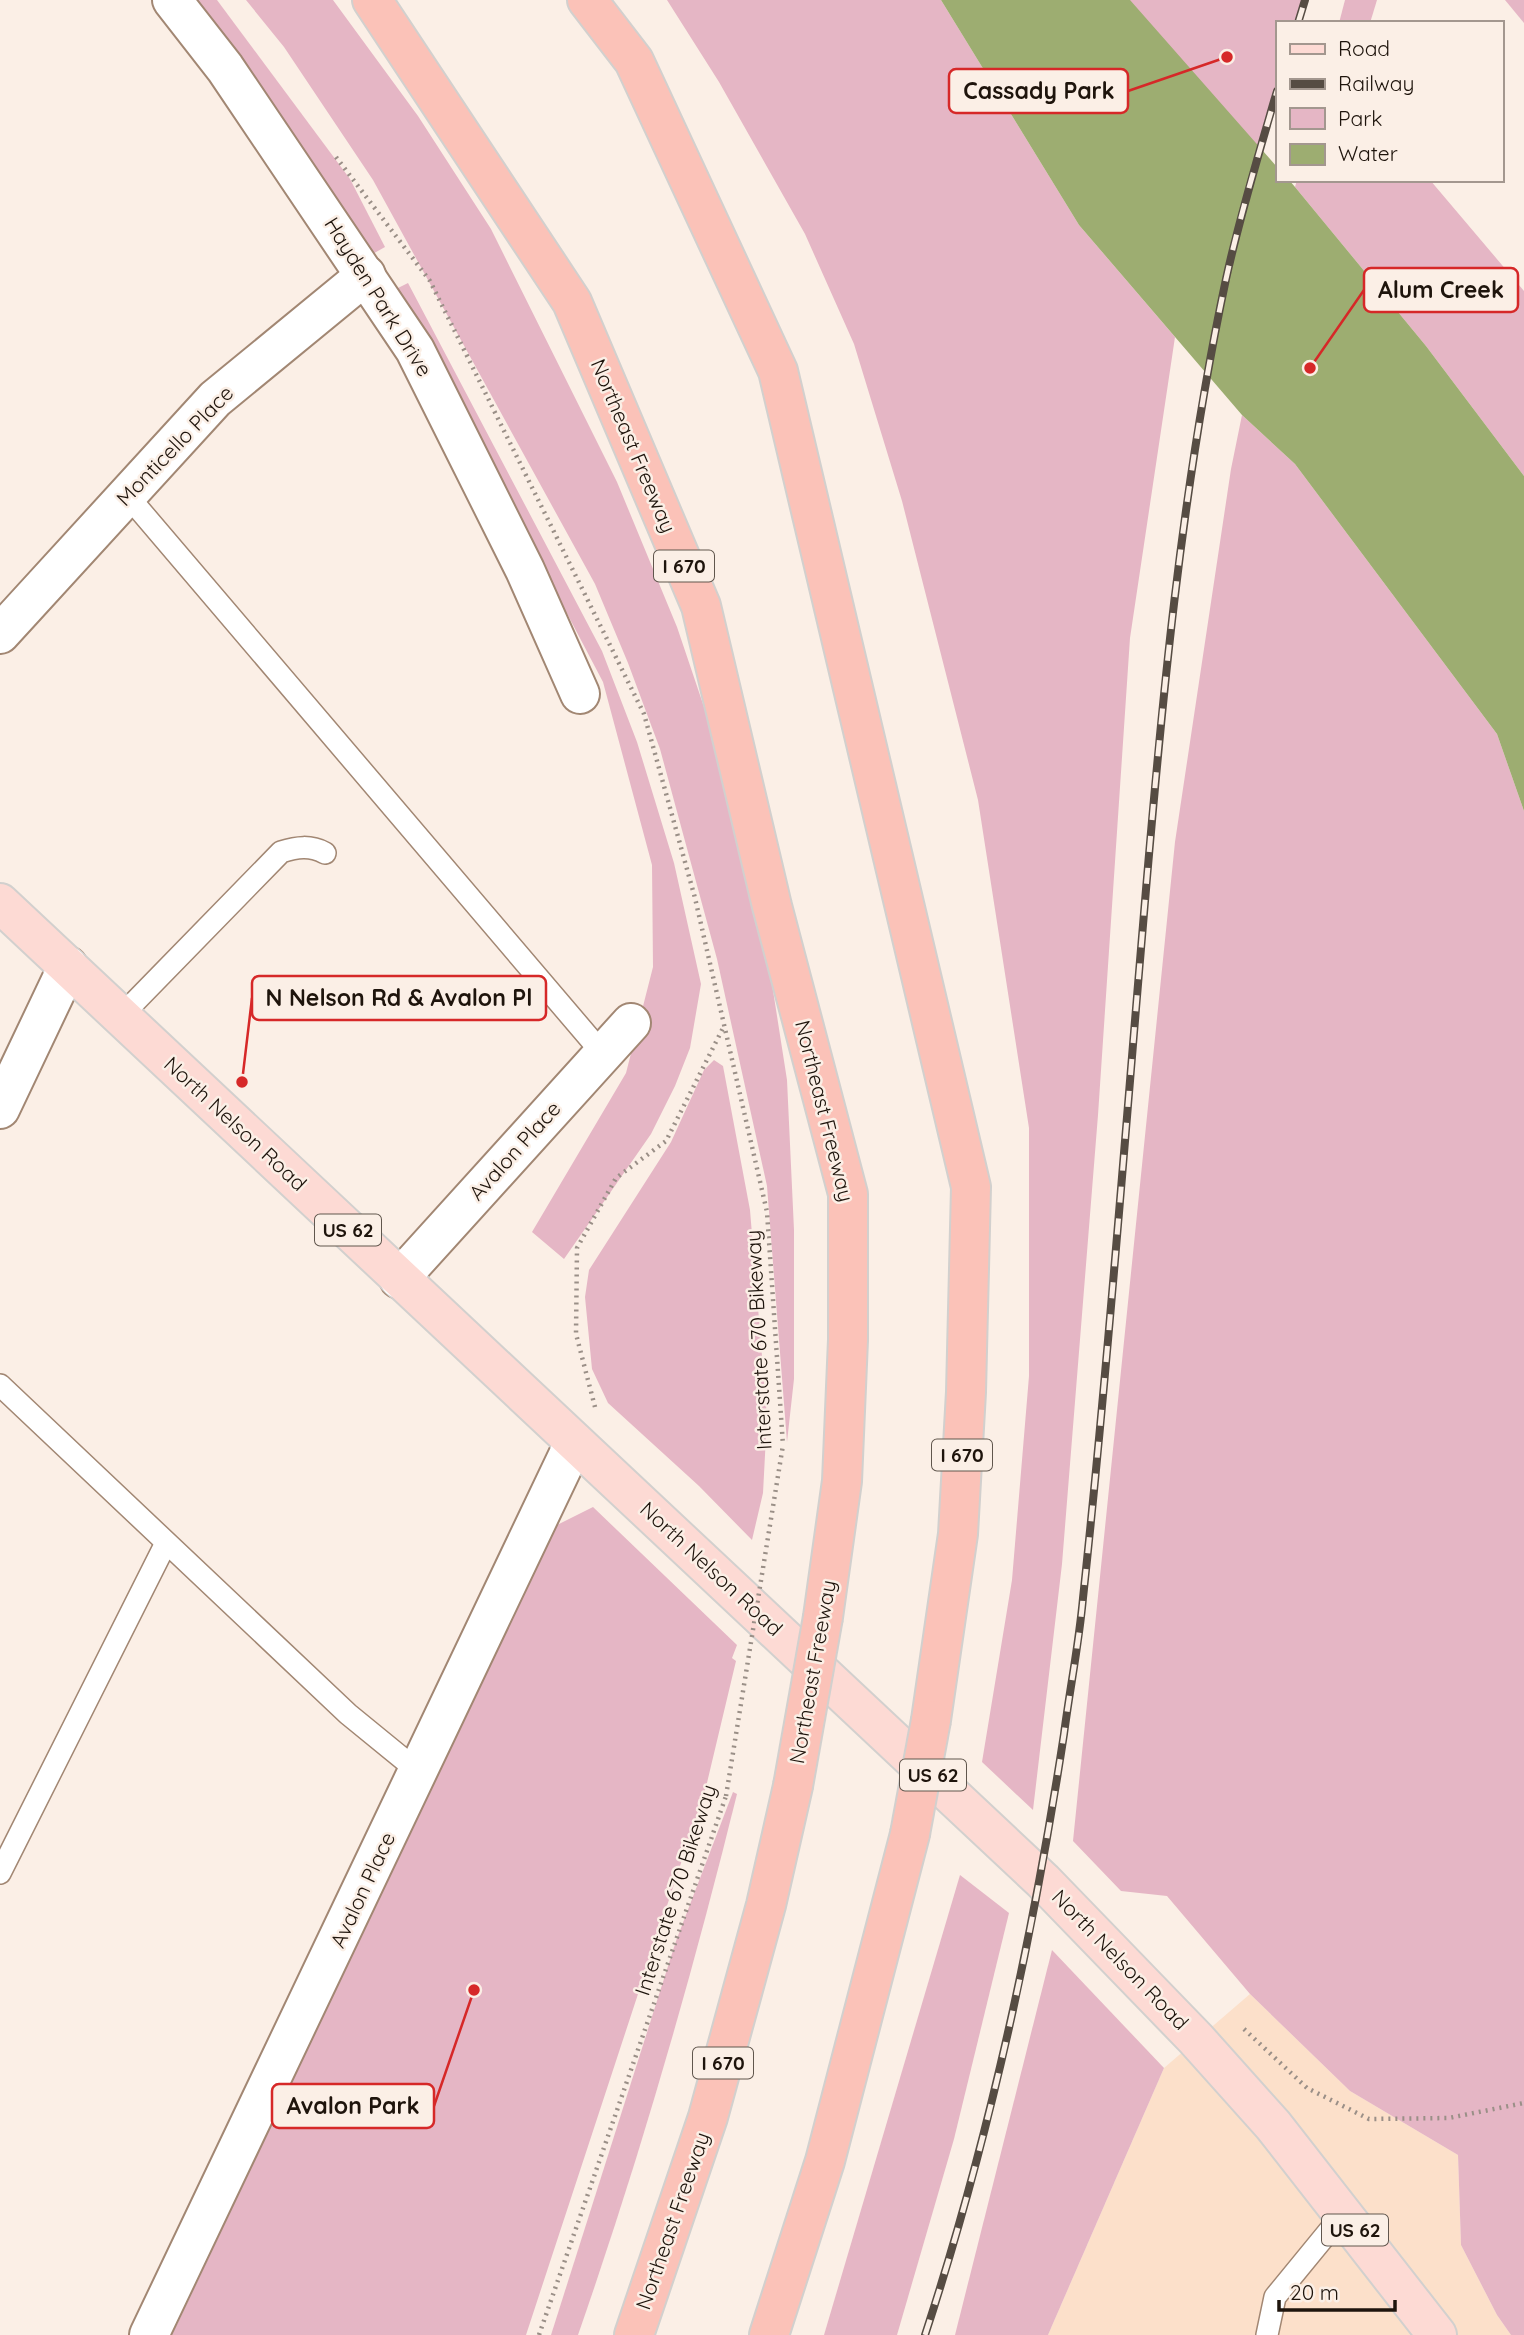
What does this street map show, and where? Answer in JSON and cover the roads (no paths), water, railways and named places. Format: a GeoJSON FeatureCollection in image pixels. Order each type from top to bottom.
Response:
{"type":"FeatureCollection","features":[{"type":"Feature","properties":{"kind":"highway","name":"Northeast Freeway"},"geometry":{"type":"LineString","coordinates":[[372,0],[572,302],[701,606],[772,906],[848,1194],[848,1340],[842,1481],[823,1617],[793,1786],[766,1905],[708,2117],[634,2335]]}},
{"type":"Feature","properties":{"kind":"highway","name":"I 670"},"geometry":{"type":"LineString","coordinates":[[591,4],[634,61],[778,371],[971,1187],[966,1392],[958,1534],[931,1720],[910,1834],[825,2161],[769,2335]]}},
{"type":"Feature","properties":{"kind":"main road","name":"North Nelson Road"},"geometry":{"type":"LineString","coordinates":[[0,902],[574,1443],[815,1664],[1043,1881],[1196,2039],[1273,2125],[1437,2335]]}},
{"type":"Feature","properties":{"kind":"street","name":"Hayden Park Drive"},"geometry":{"type":"LineString","coordinates":[[172,0],[225,68],[415,350],[525,570],[580,694]]}},
{"type":"Feature","properties":{"kind":"street","name":"Monticello Place"},"geometry":{"type":"LineString","coordinates":[[0,634],[215,399],[366,275]]}},
{"type":"Feature","properties":{"kind":"street"},"geometry":{"type":"LineString","coordinates":[[0,1109],[68,966]]}},
{"type":"Feature","properties":{"kind":"street","name":"Avalon Place"},"geometry":{"type":"LineString","coordinates":[[399,1279],[631,1023]]}},
{"type":"Feature","properties":{"kind":"street","name":"Avalon Place"},"geometry":{"type":"LineString","coordinates":[[149,2335],[574,1443]]}},
{"type":"Feature","properties":{"kind":"lane"},"geometry":{"type":"LineString","coordinates":[[127,495],[603,1054]]}},
{"type":"Feature","properties":{"kind":"lane"},"geometry":{"type":"LineString","coordinates":[[121,1016],[281,852],[297,847],[316,848],[325,853]]}},
{"type":"Feature","properties":{"kind":"lane"},"geometry":{"type":"LineString","coordinates":[[0,1384],[348,1714],[419,1772]]}},
{"type":"Feature","properties":{"kind":"lane"},"geometry":{"type":"LineString","coordinates":[[0,1873],[166,1543]]}},
{"type":"Feature","properties":{"kind":"lane"},"geometry":{"type":"LineString","coordinates":[[1267,2335],[1275,2297],[1343,2214]]}},
{"type":"Feature","properties":{"kind":"water"},"geometry":{"type":"Polygon","coordinates":[[[941,0],[1130,0],[1276,166],[1276,182],[1291,182],[1295,187],[1426,346],[1524,476],[1524,811],[1497,734],[1295,464],[1242,415],[1079,225],[941,0]]]}},
{"type":"Feature","properties":{"kind":"railway"},"geometry":{"type":"LineString","coordinates":[[1299,21],[1305,0]]}},
{"type":"Feature","properties":{"kind":"railway"},"geometry":{"type":"LineString","coordinates":[[925,2335],[969,2187],[1007,2038],[1038,1886],[1064,1734],[1092,1514],[1157,763],[1174,600],[1197,439],[1226,279],[1276,95]]}},
{"type":"Feature","properties":{"kind":"place","name":"Cassady Park"},"geometry":{"type":"Point","coordinates":[1227,57]}},
{"type":"Feature","properties":{"kind":"place","name":"Alum Creek"},"geometry":{"type":"Point","coordinates":[1310,368]}},
{"type":"Feature","properties":{"kind":"place","name":"N Nelson Rd & Avalon Pl"},"geometry":{"type":"Point","coordinates":[242,1082]}},
{"type":"Feature","properties":{"kind":"place","name":"Avalon Park"},"geometry":{"type":"Point","coordinates":[474,1990]}}]}
